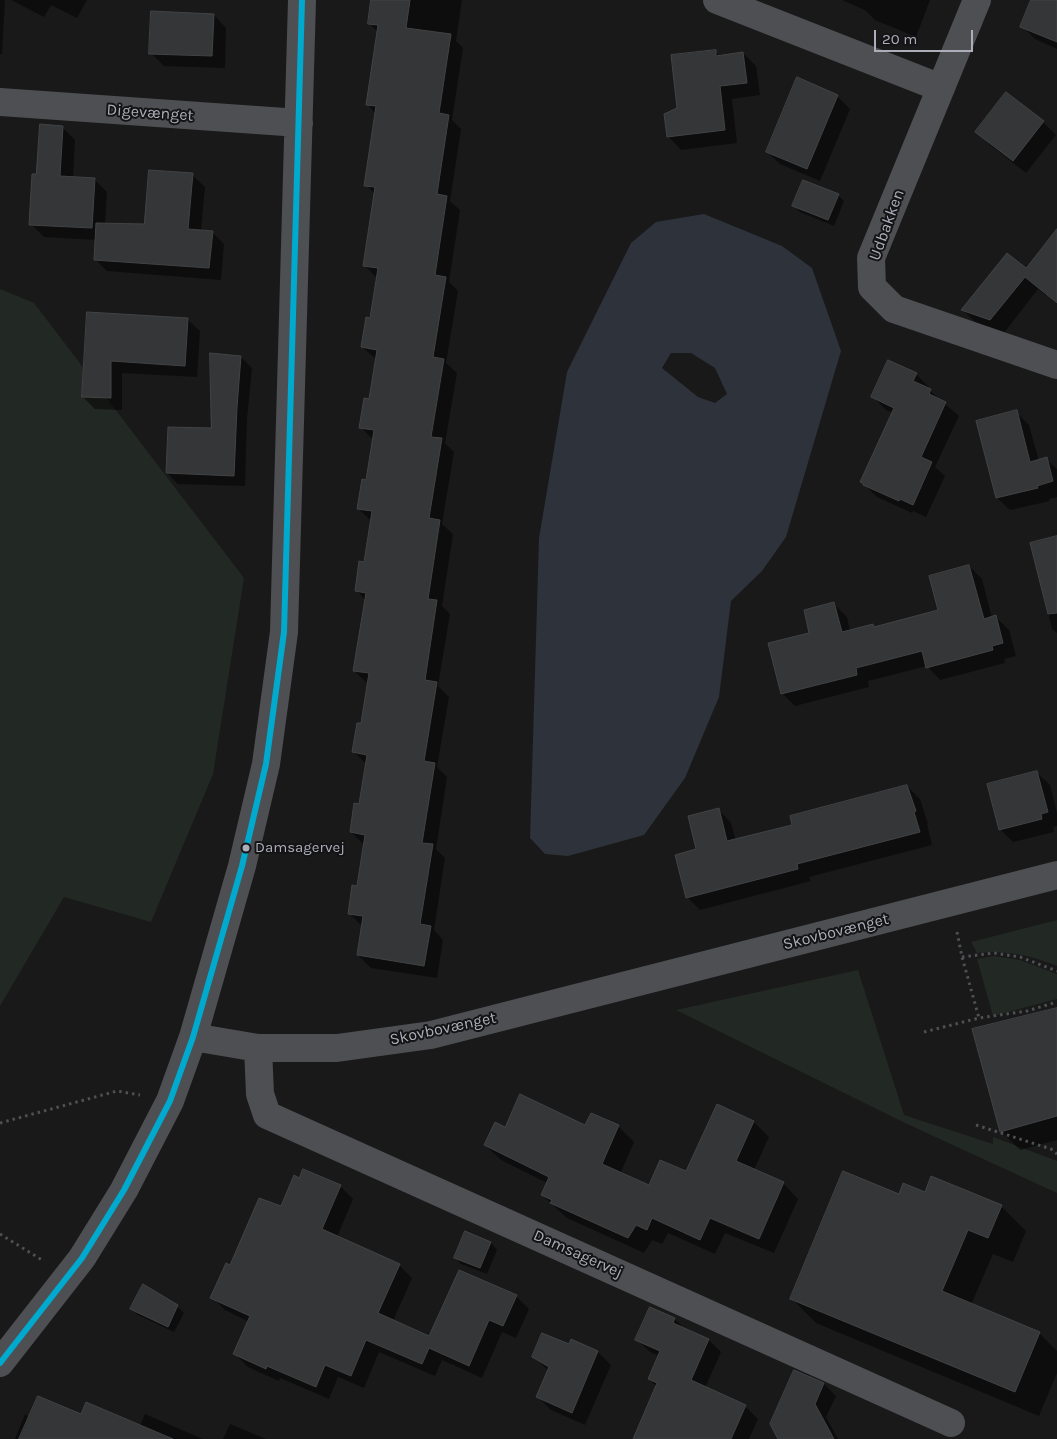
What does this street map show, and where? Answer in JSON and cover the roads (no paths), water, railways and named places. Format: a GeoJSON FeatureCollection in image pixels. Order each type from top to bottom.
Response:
{"type":"FeatureCollection","features":[{"type":"Feature","properties":{"kind":"street"},"geometry":{"type":"LineString","coordinates":[[0,1363],[82,1258],[124,1190],[170,1101],[193,1038],[242,866],[266,764],[284,632],[302,0]]}},
{"type":"Feature","properties":{"kind":"street"},"geometry":{"type":"LineString","coordinates":[[717,0],[941,88]]}},
{"type":"Feature","properties":{"kind":"street","name":"Udbakken"},"geometry":{"type":"LineString","coordinates":[[977,0],[871,258],[872,287],[894,310],[1057,365]]}},
{"type":"Feature","properties":{"kind":"street","name":"Digevænget"},"geometry":{"type":"LineString","coordinates":[[0,102],[299,123]]}},
{"type":"Feature","properties":{"kind":"street","name":"Skovbovænget"},"geometry":{"type":"LineString","coordinates":[[193,1038],[258,1048],[337,1048],[432,1035],[1057,875]]}},
{"type":"Feature","properties":{"kind":"street","name":"Damsagervej"},"geometry":{"type":"LineString","coordinates":[[258,1048],[260,1094],[267,1115],[950,1423]]}},
{"type":"Feature","properties":{"kind":"place","name":"Damsagervej"},"geometry":{"type":"Point","coordinates":[246,848]}}]}
